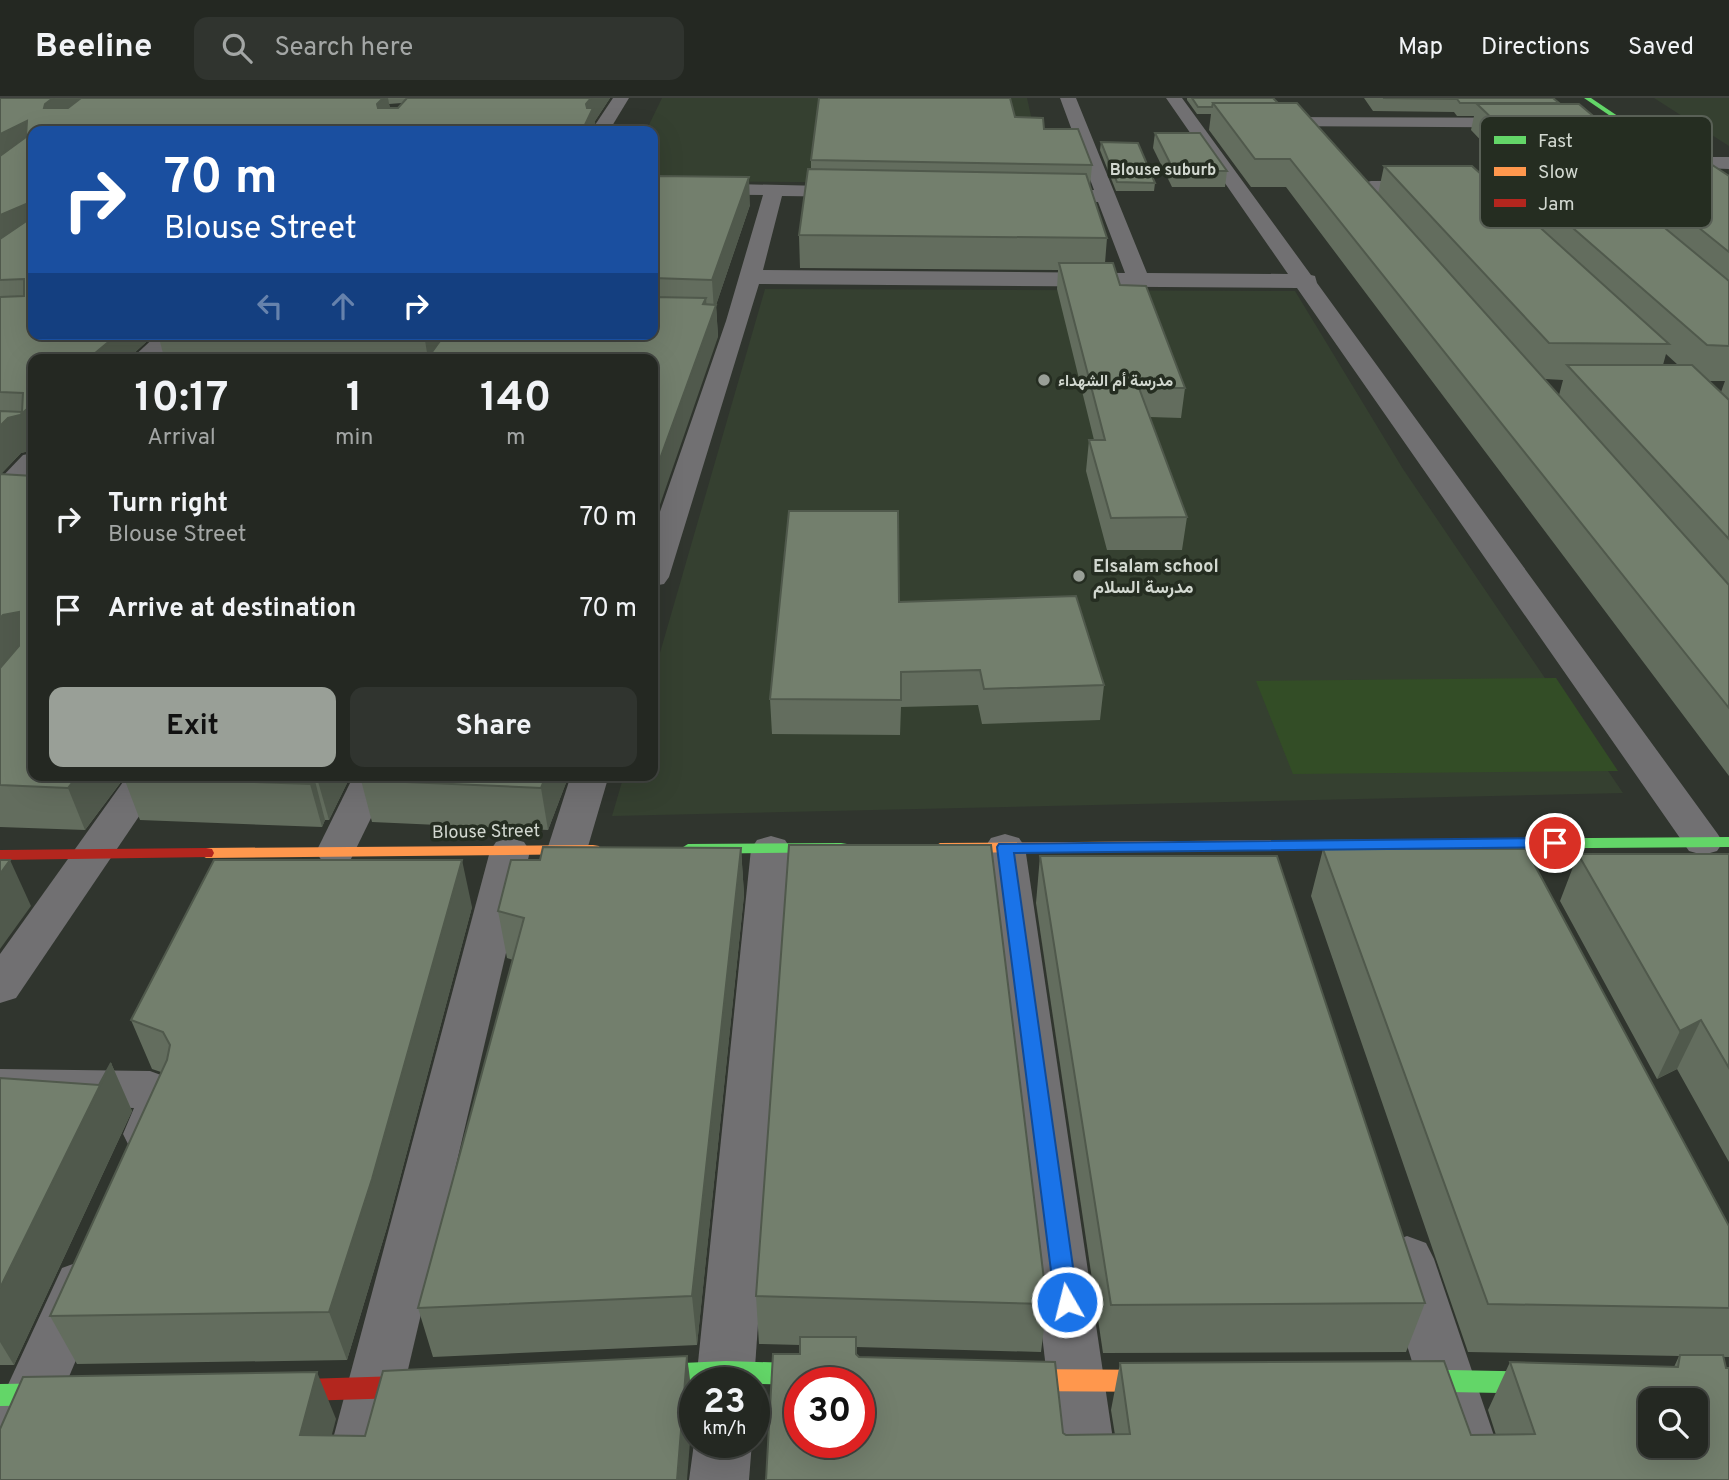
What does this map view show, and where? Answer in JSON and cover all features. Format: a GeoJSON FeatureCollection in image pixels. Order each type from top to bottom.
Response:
{"type":"FeatureCollection","features":[{"type":"Feature","properties":{"kind":"street"},"geometry":{"type":"LineString","coordinates":[[603,126],[621,98]]}},
{"type":"Feature","properties":{"kind":"street"},"geometry":{"type":"LineString","coordinates":[[1068,98],[1139,281]]}},
{"type":"Feature","properties":{"kind":"street"},"geometry":{"type":"LineString","coordinates":[[1587,98],[1614,116]]}},
{"type":"Feature","properties":{"kind":"street"},"geometry":{"type":"LineString","coordinates":[[1407,105],[1428,123]]}},
{"type":"Feature","properties":{"kind":"street"},"geometry":{"type":"LineString","coordinates":[[1187,108],[1307,281],[1716,842]]}},
{"type":"Feature","properties":{"kind":"street"},"geometry":{"type":"LineString","coordinates":[[1247,122],[1480,123]]}},
{"type":"Feature","properties":{"kind":"street"},"geometry":{"type":"LineString","coordinates":[[1712,184],[1729,195]]}},
{"type":"Feature","properties":{"kind":"street"},"geometry":{"type":"LineString","coordinates":[[1470,186],[1480,196]]}},
{"type":"Feature","properties":{"kind":"street"},"geometry":{"type":"LineString","coordinates":[[1395,234],[1359,190],[1371,187],[1480,186]]}},
{"type":"Feature","properties":{"kind":"street"},"geometry":{"type":"LineString","coordinates":[[658,559],[726,320],[751,277],[774,190]]}},
{"type":"Feature","properties":{"kind":"street"},"geometry":{"type":"LineString","coordinates":[[658,194],[774,190],[871,191]]}},
{"type":"Feature","properties":{"kind":"street"},"geometry":{"type":"LineString","coordinates":[[1023,194],[1106,196]]}},
{"type":"Feature","properties":{"kind":"street"},"geometry":{"type":"LineString","coordinates":[[751,277],[1307,281]]}},
{"type":"Feature","properties":{"kind":"street"},"geometry":{"type":"LineString","coordinates":[[149,354],[166,340]]}},
{"type":"Feature","properties":{"kind":"street"},"geometry":{"type":"LineString","coordinates":[[0,496],[28,448]]}},
{"type":"Feature","properties":{"kind":"street"},"geometry":{"type":"LineString","coordinates":[[0,496],[28,495]]}},
{"type":"Feature","properties":{"kind":"street"},"geometry":{"type":"LineString","coordinates":[[0,987],[144,781]]}},
{"type":"Feature","properties":{"kind":"street"},"geometry":{"type":"LineString","coordinates":[[336,852],[370,781]]}},
{"type":"Feature","properties":{"kind":"street"},"geometry":{"type":"LineString","coordinates":[[567,850],[588,781]]}},
{"type":"Feature","properties":{"kind":"street"},"geometry":{"type":"LineString","coordinates":[[922,848],[1005,847],[1277,864],[1516,862],[1716,842]]}},
{"type":"Feature","properties":{"kind":"street"},"geometry":{"type":"LineString","coordinates":[[1005,847],[1089,1480]]}},
{"type":"Feature","properties":{"kind":"street"},"geometry":{"type":"LineString","coordinates":[[676,849],[854,848]]}},
{"type":"Feature","properties":{"kind":"street"},"geometry":{"type":"LineString","coordinates":[[727,1367],[771,849]]}},
{"type":"Feature","properties":{"kind":"street"},"geometry":{"type":"LineString","coordinates":[[352,1480],[510,850]]}},
{"type":"Feature","properties":{"kind":"street","name":"Blouse Street"},"geometry":{"type":"LineString","coordinates":[[0,855],[608,850]]}},
{"type":"Feature","properties":{"kind":"street"},"geometry":{"type":"LineString","coordinates":[[0,1087],[150,1090],[163,1096],[127,1182]]}},
{"type":"Feature","properties":{"kind":"street"},"geometry":{"type":"LineString","coordinates":[[1395,1223],[1479,1480]]}},
{"type":"Feature","properties":{"kind":"street"},"geometry":{"type":"LineString","coordinates":[[0,1469],[16,1395],[99,1245]]}},
{"type":"Feature","properties":{"kind":"street"},"geometry":{"type":"LineString","coordinates":[[618,1377],[679,1377]]}},
{"type":"Feature","properties":{"kind":"street"},"geometry":{"type":"LineString","coordinates":[[983,1379],[1187,1381]]}},
{"type":"Feature","properties":{"kind":"street"},"geometry":{"type":"LineString","coordinates":[[1378,1380],[1568,1383]]}},
{"type":"Feature","properties":{"kind":"street"},"geometry":{"type":"LineString","coordinates":[[252,1391],[443,1386]]}},
{"type":"Feature","properties":{"kind":"street"},"geometry":{"type":"LineString","coordinates":[[16,1395],[87,1394]]}},
{"type":"Feature","properties":{"kind":"street"},"geometry":{"type":"LineString","coordinates":[[719,1480],[721,1458]]}},
{"type":"Feature","properties":{"kind":"shaded area"},"geometry":{"type":"Polygon","coordinates":[[[662,98],[1027,98],[1046,184],[658,181],[658,126],[648,126],[662,98]]]}},
{"type":"Feature","properties":{"kind":"shaded area"},"geometry":{"type":"Polygon","coordinates":[[[1654,98],[1729,98],[1729,146],[1712,135],[1712,116],[1682,116],[1654,98]]]}},
{"type":"Feature","properties":{"kind":"shaded area","name":"Elsalam school مدرسة السلام"},"geometry":{"type":"Polygon","coordinates":[[[765,289],[1295,291],[1403,469],[1623,793],[612,816],[622,781],[658,781],[658,660],[765,289]]]}},
{"type":"Feature","properties":{"kind":"green space"},"geometry":{"type":"Polygon","coordinates":[[[1556,678],[1618,771],[1293,774],[1256,681],[1556,678]]]}},
{"type":"Feature","properties":{"kind":"building"},"geometry":{"type":"Polygon","coordinates":[[[0,98],[53,98],[44,108],[68,108],[81,98],[383,98],[377,104],[378,108],[398,108],[407,98],[591,98],[586,104],[587,108],[593,108],[584,126],[28,126],[28,340],[111,340],[94,354],[28,354],[28,408],[20,415],[8,418],[0,426],[0,411],[22,412],[23,393],[0,392],[0,297],[24,296],[24,279],[0,280],[0,239],[25,222],[26,204],[0,215],[0,156],[26,137],[27,121],[0,134],[0,98]]]}},
{"type":"Feature","properties":{"kind":"building"},"geometry":{"type":"Polygon","coordinates":[[[819,98],[1010,98],[1015,117],[1043,118],[1044,129],[1078,129],[1092,165],[811,160],[819,98]]]}},
{"type":"Feature","properties":{"kind":"building"},"geometry":{"type":"Polygon","coordinates":[[[1192,98],[1273,98],[1278,103],[1213,103],[1212,107],[1198,107],[1192,98]]]}},
{"type":"Feature","properties":{"kind":"building"},"geometry":{"type":"Polygon","coordinates":[[[1383,98],[1553,98],[1559,103],[1460,103],[1457,99],[1383,98]]]}},
{"type":"Feature","properties":{"kind":"building"},"geometry":{"type":"Polygon","coordinates":[[[1213,103],[1297,103],[1729,585],[1729,708],[1290,159],[1255,159],[1213,103]]]}},
{"type":"Feature","properties":{"kind":"building"},"geometry":{"type":"Polygon","coordinates":[[[1477,104],[1579,104],[1593,116],[1490,116],[1477,104]]]}},
{"type":"Feature","properties":{"kind":"building"},"geometry":{"type":"Polygon","coordinates":[[[1155,133],[1200,133],[1227,171],[1174,171],[1155,133]]]}},
{"type":"Feature","properties":{"kind":"building"},"geometry":{"type":"Polygon","coordinates":[[[1101,142],[1138,143],[1155,183],[1117,182],[1101,142]]]}},
{"type":"Feature","properties":{"kind":"building"},"geometry":{"type":"Polygon","coordinates":[[[1712,165],[1729,176],[1729,252],[1699,228],[1712,228],[1712,165]]]}},
{"type":"Feature","properties":{"kind":"building"},"geometry":{"type":"Polygon","coordinates":[[[1384,166],[1472,166],[1480,173],[1480,228],[1541,228],[1669,344],[1549,343],[1384,166]]]}},
{"type":"Feature","properties":{"kind":"building"},"geometry":{"type":"Polygon","coordinates":[[[808,169],[1086,174],[1107,238],[799,235],[808,169]]]}},
{"type":"Feature","properties":{"kind":"building"},"geometry":{"type":"Polygon","coordinates":[[[658,176],[749,177],[712,280],[658,278],[658,176]]]}},
{"type":"Feature","properties":{"kind":"building"},"geometry":{"type":"Polygon","coordinates":[[[1573,228],[1665,228],[1729,281],[1729,346],[1707,345],[1573,228]]]}},
{"type":"Feature","properties":{"kind":"building"},"geometry":{"type":"Polygon","coordinates":[[[1059,263],[1113,263],[1120,285],[1146,286],[1185,388],[1139,388],[1187,517],[1111,518],[1089,440],[1105,440],[1059,263]]]}},
{"type":"Feature","properties":{"kind":"building"},"geometry":{"type":"Polygon","coordinates":[[[658,297],[706,298],[703,304],[716,305],[658,464],[658,354],[431,354],[441,340],[658,340],[658,297]]]}},
{"type":"Feature","properties":{"kind":"building"},"geometry":{"type":"Polygon","coordinates":[[[1567,365],[1692,365],[1729,400],[1729,539],[1567,365]]]}},
{"type":"Feature","properties":{"kind":"building"},"geometry":{"type":"Polygon","coordinates":[[[0,474],[28,476],[28,781],[73,781],[68,788],[0,785],[0,668],[19,646],[19,612],[0,618],[0,474]]]}},
{"type":"Feature","properties":{"kind":"building"},"geometry":{"type":"Polygon","coordinates":[[[789,511],[898,511],[899,602],[1076,596],[1104,685],[984,689],[980,670],[901,672],[901,700],[770,699],[789,511]]]}},
{"type":"Feature","properties":{"kind":"building"},"geometry":{"type":"Polygon","coordinates":[[[230,781],[312,781],[310,784],[230,781]]]}},
{"type":"Feature","properties":{"kind":"building"},"geometry":{"type":"Polygon","coordinates":[[[384,781],[544,781],[541,788],[384,781]]]}},
{"type":"Feature","properties":{"kind":"building"},"geometry":{"type":"Polygon","coordinates":[[[789,845],[991,845],[1047,1304],[756,1296],[789,845]]]}},
{"type":"Feature","properties":{"kind":"building"},"geometry":{"type":"Polygon","coordinates":[[[543,847],[741,848],[692,1296],[418,1308],[524,918],[498,911],[511,860],[540,860],[543,847]]]}},
{"type":"Feature","properties":{"kind":"building"},"geometry":{"type":"Polygon","coordinates":[[[1323,849],[1526,849],[1729,1226],[1729,1308],[1488,1304],[1323,849]]]}},
{"type":"Feature","properties":{"kind":"building"},"geometry":{"type":"Polygon","coordinates":[[[1578,854],[1729,854],[1729,1068],[1701,1020],[1680,1031],[1578,854]]]}},
{"type":"Feature","properties":{"kind":"building"},"geometry":{"type":"Polygon","coordinates":[[[1040,856],[1277,856],[1425,1303],[1111,1305],[1040,856]]]}},
{"type":"Feature","properties":{"kind":"building"},"geometry":{"type":"Polygon","coordinates":[[[0,860],[10,860],[0,874],[0,860]]]}},
{"type":"Feature","properties":{"kind":"building"},"geometry":{"type":"Polygon","coordinates":[[[214,860],[462,860],[372,1179],[329,1312],[50,1316],[167,1060],[170,1045],[163,1032],[131,1020],[214,860]]]}},
{"type":"Feature","properties":{"kind":"building"},"geometry":{"type":"Polygon","coordinates":[[[111,1063],[0,1288],[0,1078],[99,1085],[111,1063]]]}},
{"type":"Feature","properties":{"kind":"building"},"geometry":{"type":"Polygon","coordinates":[[[800,1337],[856,1337],[856,1354],[859,1357],[1055,1362],[1063,1433],[1066,1435],[1130,1434],[1120,1363],[1444,1361],[1471,1435],[1535,1434],[1510,1362],[1678,1367],[1680,1355],[1723,1355],[1726,1368],[1729,1368],[1729,1480],[766,1480],[767,1458],[770,1458],[773,1354],[800,1354],[800,1337]]]}},
{"type":"Feature","properties":{"kind":"building"},"geometry":{"type":"Polygon","coordinates":[[[687,1356],[686,1367],[679,1367],[677,1480],[0,1480],[0,1429],[23,1377],[317,1372],[300,1435],[365,1436],[383,1371],[687,1356]]]}},
{"type":"Feature","properties":{"kind":"traffic: fast"},"geometry":{"type":"LineString","coordinates":[[1587,98],[1613,116]]}},
{"type":"Feature","properties":{"kind":"traffic: fast"},"geometry":{"type":"LineString","coordinates":[[1712,183],[1729,195]]}},
{"type":"Feature","properties":{"kind":"traffic: fast"},"geometry":{"type":"LineString","coordinates":[[1315,845],[1729,842]]}},
{"type":"Feature","properties":{"kind":"traffic: fast"},"geometry":{"type":"LineString","coordinates":[[688,849],[841,848]]}},
{"type":"Feature","properties":{"kind":"traffic: fast"},"geometry":{"type":"LineString","coordinates":[[639,1376],[726,1372],[784,1374]]}},
{"type":"Feature","properties":{"kind":"traffic: fast"},"geometry":{"type":"LineString","coordinates":[[1398,1380],[1555,1383]]}},
{"type":"Feature","properties":{"kind":"traffic: fast"},"geometry":{"type":"LineString","coordinates":[[0,1395],[68,1394]]}},
{"type":"Feature","properties":{"kind":"traffic: slow"},"geometry":{"type":"LineString","coordinates":[[940,848],[1315,845]]}},
{"type":"Feature","properties":{"kind":"traffic: slow"},"geometry":{"type":"LineString","coordinates":[[206,853],[593,850]]}},
{"type":"Feature","properties":{"kind":"traffic: slow"},"geometry":{"type":"LineString","coordinates":[[1006,1380],[1170,1381]]}},
{"type":"Feature","properties":{"kind":"traffic: jam"},"geometry":{"type":"LineString","coordinates":[[0,855],[206,853]]}},
{"type":"Feature","properties":{"kind":"traffic: jam"},"geometry":{"type":"LineString","coordinates":[[272,1391],[432,1386]]}},
{"type":"Feature","properties":{"kind":"place","name":"مدرسة أم الشهداء"},"geometry":{"type":"Point","coordinates":[1044,380]}},
{"type":"Feature","properties":{"kind":"place","name":"Elsalam school مدرسة السلام"},"geometry":{"type":"Point","coordinates":[1079,576]}},
{"type":"Feature","properties":{"kind":"district","name":"Blouse suburb"},"geometry":{"type":"Point","coordinates":[1163,169]}},
{"type":"Feature","properties":{"kind":"route"},"geometry":{"type":"LineString","coordinates":[[1067,1302],[1005,847],[1555,843]]}}]}
